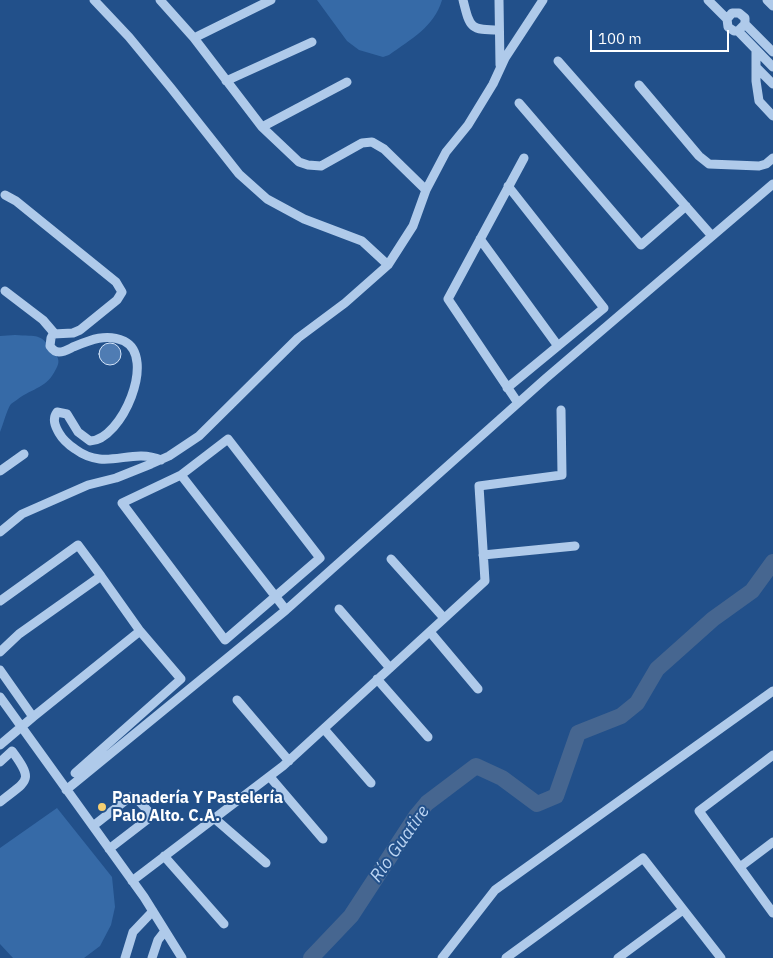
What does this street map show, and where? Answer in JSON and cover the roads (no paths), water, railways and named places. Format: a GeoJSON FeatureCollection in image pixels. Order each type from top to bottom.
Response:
{"type":"FeatureCollection","features":[{"type":"Feature","properties":{"kind":"street"},"geometry":{"type":"LineString","coordinates":[[94,0],[129,37],[166,81],[239,174],[266,199],[304,219],[362,242],[388,264]]}},
{"type":"Feature","properties":{"kind":"street"},"geometry":{"type":"LineString","coordinates":[[160,0],[194,38],[262,127],[299,162],[321,166],[362,143],[372,142],[426,190]]}},
{"type":"Feature","properties":{"kind":"street"},"geometry":{"type":"LineString","coordinates":[[194,38],[271,0]]}},
{"type":"Feature","properties":{"kind":"street"},"geometry":{"type":"LineString","coordinates":[[463,0],[468,21],[478,30],[499,30]]}},
{"type":"Feature","properties":{"kind":"street"},"geometry":{"type":"LineString","coordinates":[[499,0],[500,68]]}},
{"type":"Feature","properties":{"kind":"street"},"geometry":{"type":"LineString","coordinates":[[0,532],[22,514],[88,485],[116,478],[161,460],[199,436],[298,338],[345,303],[388,264],[413,226],[426,190],[446,152],[468,125],[505,58],[543,0]]}},
{"type":"Feature","properties":{"kind":"street"},"geometry":{"type":"LineString","coordinates":[[708,0],[727,19],[728,27],[734,31],[742,28]]}},
{"type":"Feature","properties":{"kind":"street"},"geometry":{"type":"LineString","coordinates":[[767,0],[773,6]]}},
{"type":"Feature","properties":{"kind":"street"},"geometry":{"type":"LineString","coordinates":[[727,19],[732,13],[739,13],[745,18],[742,28],[756,50],[773,67]]}},
{"type":"Feature","properties":{"kind":"street"},"geometry":{"type":"LineString","coordinates":[[742,28],[773,52]]}},
{"type":"Feature","properties":{"kind":"street"},"geometry":{"type":"LineString","coordinates":[[226,81],[312,42]]}},
{"type":"Feature","properties":{"kind":"street"},"geometry":{"type":"LineString","coordinates":[[756,50],[756,81],[760,101],[773,116]]}},
{"type":"Feature","properties":{"kind":"street"},"geometry":{"type":"LineString","coordinates":[[558,61],[712,236]]}},
{"type":"Feature","properties":{"kind":"street"},"geometry":{"type":"LineString","coordinates":[[756,67],[773,84]]}},
{"type":"Feature","properties":{"kind":"street"},"geometry":{"type":"LineString","coordinates":[[262,127],[347,82]]}},
{"type":"Feature","properties":{"kind":"street"},"geometry":{"type":"LineString","coordinates":[[639,85],[699,156],[709,164],[759,166],[766,164],[773,158]]}},
{"type":"Feature","properties":{"kind":"street"},"geometry":{"type":"LineString","coordinates":[[519,103],[641,245],[686,206]]}},
{"type":"Feature","properties":{"kind":"street"},"geometry":{"type":"LineString","coordinates":[[518,404],[448,299],[524,158]]}},
{"type":"Feature","properties":{"kind":"street"},"geometry":{"type":"LineString","coordinates":[[66,790],[286,610],[518,404],[773,184]]}},
{"type":"Feature","properties":{"kind":"street"},"geometry":{"type":"LineString","coordinates":[[507,388],[604,308],[508,186]]}},
{"type":"Feature","properties":{"kind":"street"},"geometry":{"type":"LineString","coordinates":[[5,195],[16,201],[120,286],[121,295],[117,300],[80,330],[73,333],[55,334],[50,338],[50,346],[57,352],[61,352],[90,340],[111,337],[128,343],[134,349],[138,360],[134,386],[120,420],[100,440],[90,441],[78,432],[67,414],[57,412],[54,422],[65,441],[86,456],[98,460],[132,456],[154,457],[161,460]]}},
{"type":"Feature","properties":{"kind":"street"},"geometry":{"type":"LineString","coordinates":[[480,239],[558,346]]}},
{"type":"Feature","properties":{"kind":"street"},"geometry":{"type":"LineString","coordinates":[[5,291],[43,320],[55,334]]}},
{"type":"Feature","properties":{"kind":"street"},"geometry":{"type":"LineString","coordinates":[[132,881],[270,777],[485,581],[480,486],[562,475],[562,410]]}},
{"type":"Feature","properties":{"kind":"street"},"geometry":{"type":"LineString","coordinates":[[228,439],[320,558],[225,640],[122,503],[181,475],[228,439]]}},
{"type":"Feature","properties":{"kind":"street"},"geometry":{"type":"LineString","coordinates":[[0,471],[24,454]]}},
{"type":"Feature","properties":{"kind":"street"},"geometry":{"type":"LineString","coordinates":[[181,475],[286,610]]}},
{"type":"Feature","properties":{"kind":"street"},"geometry":{"type":"LineString","coordinates":[[0,601],[78,545],[140,631],[181,679],[75,772]]}},
{"type":"Feature","properties":{"kind":"street"},"geometry":{"type":"LineString","coordinates":[[483,555],[575,546]]}},
{"type":"Feature","properties":{"kind":"street"},"geometry":{"type":"LineString","coordinates":[[391,559],[444,618]]}},
{"type":"Feature","properties":{"kind":"street"},"geometry":{"type":"LineString","coordinates":[[0,652],[19,634],[101,576]]}},
{"type":"Feature","properties":{"kind":"street"},"geometry":{"type":"LineString","coordinates":[[339,608],[390,668]]}},
{"type":"Feature","properties":{"kind":"street"},"geometry":{"type":"LineString","coordinates":[[0,802],[26,780],[26,771],[12,752],[2,743],[140,631]]}},
{"type":"Feature","properties":{"kind":"street"},"geometry":{"type":"LineString","coordinates":[[430,632],[478,689]]}},
{"type":"Feature","properties":{"kind":"street"},"geometry":{"type":"LineString","coordinates":[[0,670],[33,717]]}},
{"type":"Feature","properties":{"kind":"street"},"geometry":{"type":"LineString","coordinates":[[378,680],[428,738]]}},
{"type":"Feature","properties":{"kind":"street"},"geometry":{"type":"LineString","coordinates":[[442,958],[495,890],[773,691]]}},
{"type":"Feature","properties":{"kind":"street"},"geometry":{"type":"LineString","coordinates":[[0,697],[153,911],[182,958]]}},
{"type":"Feature","properties":{"kind":"street"},"geometry":{"type":"LineString","coordinates":[[237,700],[289,760]]}},
{"type":"Feature","properties":{"kind":"street"},"geometry":{"type":"LineString","coordinates":[[324,729],[371,783]]}},
{"type":"Feature","properties":{"kind":"street"},"geometry":{"type":"LineString","coordinates":[[0,762],[12,752]]}},
{"type":"Feature","properties":{"kind":"street"},"geometry":{"type":"LineString","coordinates":[[773,755],[698,811],[773,913]]}},
{"type":"Feature","properties":{"kind":"street"},"geometry":{"type":"LineString","coordinates":[[270,777],[323,838]]}},
{"type":"Feature","properties":{"kind":"street"},"geometry":{"type":"LineString","coordinates":[[93,826],[130,796],[137,799],[149,812],[148,819],[109,849]]}},
{"type":"Feature","properties":{"kind":"street"},"geometry":{"type":"LineString","coordinates":[[214,818],[266,863]]}},
{"type":"Feature","properties":{"kind":"street"},"geometry":{"type":"LineString","coordinates":[[740,867],[773,842]]}},
{"type":"Feature","properties":{"kind":"street"},"geometry":{"type":"LineString","coordinates":[[164,856],[224,924]]}},
{"type":"Feature","properties":{"kind":"street"},"geometry":{"type":"LineString","coordinates":[[512,956],[643,858],[721,958]]}},
{"type":"Feature","properties":{"kind":"street"},"geometry":{"type":"LineString","coordinates":[[618,958],[683,910]]}},
{"type":"Feature","properties":{"kind":"street"},"geometry":{"type":"LineString","coordinates":[[125,958],[133,932],[153,911]]}},
{"type":"Feature","properties":{"kind":"street"},"geometry":{"type":"LineString","coordinates":[[152,958],[158,940],[165,931]]}},
{"type":"Feature","properties":{"kind":"waterway","name":"Río Guatire"},"geometry":{"type":"LineString","coordinates":[[311,958],[351,916],[417,815],[427,803],[476,766],[502,778],[537,804],[556,796],[578,733],[621,716],[637,703],[657,669],[713,619],[752,591],[773,562]]}},
{"type":"Feature","properties":{"kind":"place","name":"Panadería Y Pastelería Palo Alto. C.A."},"geometry":{"type":"Point","coordinates":[102,807]}}]}
